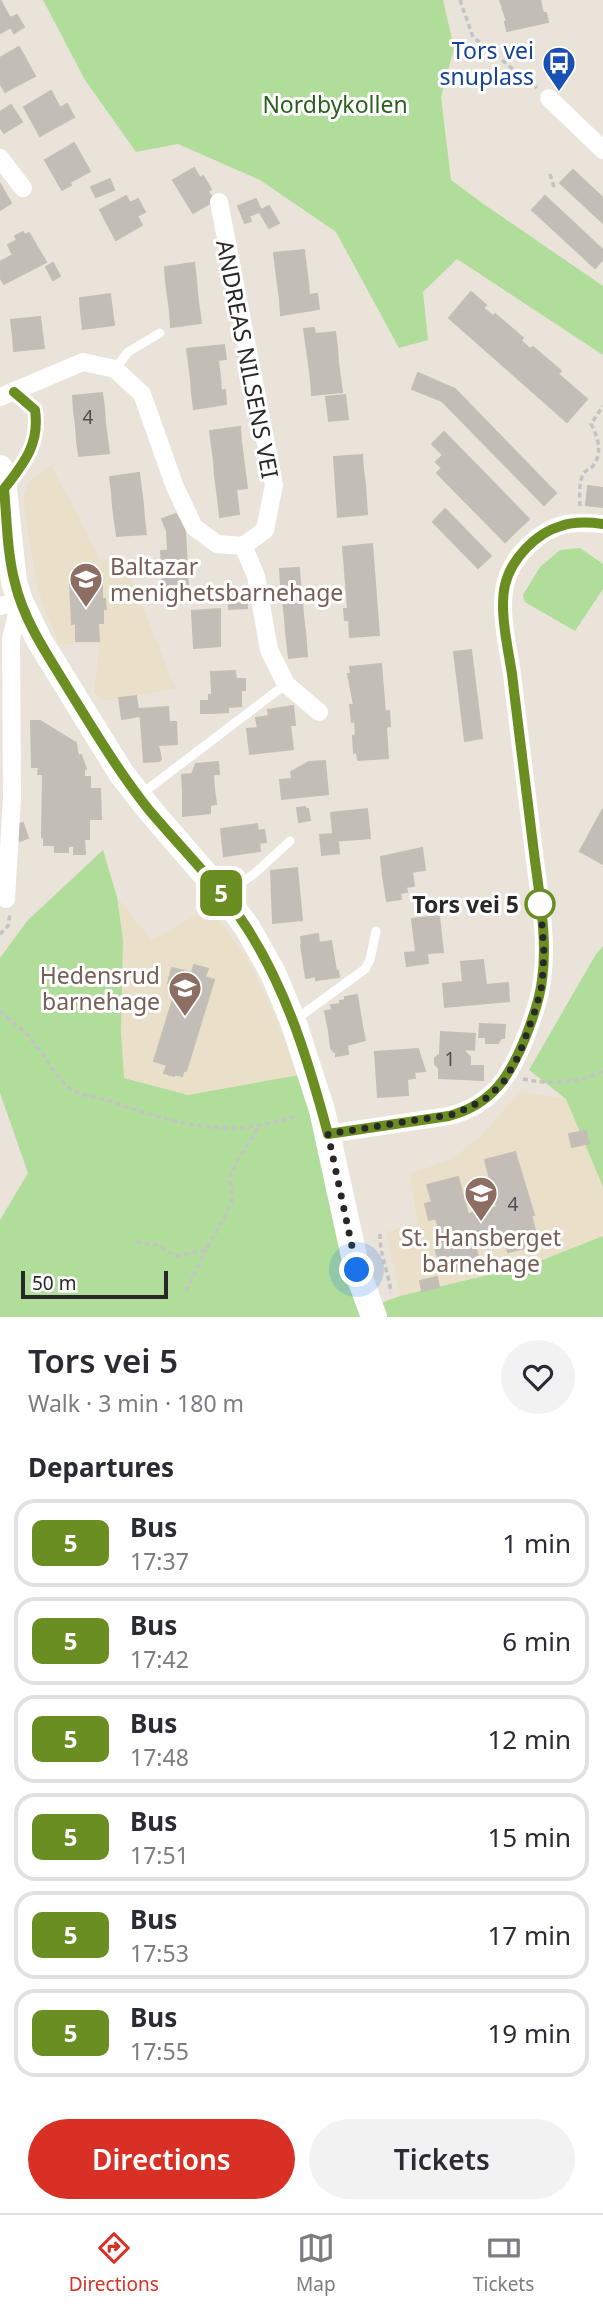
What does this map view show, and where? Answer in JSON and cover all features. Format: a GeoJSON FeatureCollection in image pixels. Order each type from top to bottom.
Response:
{"type":"FeatureCollection","features":[{"type":"Feature","properties":{"kind":"main road"},"geometry":{"type":"LineString","coordinates":[[2,478],[11,563],[10,604],[39,640],[121,773],[223,895],[247,928],[273,973],[293,1021],[325,1122],[357,1270],[383,1309]]}},
{"type":"Feature","properties":{"kind":"street"},"geometry":{"type":"LineString","coordinates":[[549,98],[603,150]]}},
{"type":"Feature","properties":{"kind":"street"},"geometry":{"type":"LineString","coordinates":[[0,158],[23,188]]}},
{"type":"Feature","properties":{"kind":"street","name":"ANDREAS NILSENS VEI"},"geometry":{"type":"LineString","coordinates":[[219,202],[274,485],[265,530],[243,546]]}},
{"type":"Feature","properties":{"kind":"street"},"geometry":{"type":"LineString","coordinates":[[7,394],[83,362],[115,369],[142,394],[175,487],[194,527],[217,544],[243,546],[256,576],[269,650],[286,684],[319,712]]}},
{"type":"Feature","properties":{"kind":"street"},"geometry":{"type":"LineString","coordinates":[[325,1122],[455,1114],[484,1100],[508,1075],[519,1055],[536,1008],[543,978],[544,953],[538,883],[507,635],[504,587],[513,565],[539,537],[568,524],[603,524]]}},
{"type":"Feature","properties":{"kind":"street"},"geometry":{"type":"LineString","coordinates":[[6,900],[12,798],[10,604]]}},
{"type":"Feature","properties":{"kind":"lane"},"geometry":{"type":"LineString","coordinates":[[115,369],[128,352],[160,333]]}},
{"type":"Feature","properties":{"kind":"lane"},"geometry":{"type":"LineString","coordinates":[[2,478],[26,460],[37,426],[35,410],[7,394]]}},
{"type":"Feature","properties":{"kind":"lane"},"geometry":{"type":"LineString","coordinates":[[139,796],[286,684]]}},
{"type":"Feature","properties":{"kind":"lane"},"geometry":{"type":"LineString","coordinates":[[223,895],[254,874],[290,841]]}},
{"type":"Feature","properties":{"kind":"lane"},"geometry":{"type":"LineString","coordinates":[[293,1021],[365,969],[370,960],[376,931]]}},
{"type":"Feature","properties":{"kind":"path"},"geometry":{"type":"LineString","coordinates":[[460,0],[473,37],[549,98]]}},
{"type":"Feature","properties":{"kind":"path"},"geometry":{"type":"LineString","coordinates":[[550,174],[554,187]]}},
{"type":"Feature","properties":{"kind":"path"},"geometry":{"type":"LineString","coordinates":[[580,500],[581,482],[585,472],[594,464],[598,450],[599,439],[591,424],[603,407]]}},
{"type":"Feature","properties":{"kind":"path"},"geometry":{"type":"LineString","coordinates":[[0,1011],[34,1042],[65,1085],[75,1093],[98,1097],[176,1122],[233,1128],[325,1122]]}},
{"type":"Feature","properties":{"kind":"path"},"geometry":{"type":"LineString","coordinates":[[508,1075],[541,1083],[576,1080],[603,1071]]}},
{"type":"Feature","properties":{"kind":"path"},"geometry":{"type":"LineString","coordinates":[[186,1291],[232,1200],[230,1176],[260,1125]]}},
{"type":"Feature","properties":{"kind":"path"},"geometry":{"type":"LineString","coordinates":[[380,1234],[389,1274],[383,1309]]}},
{"type":"Feature","properties":{"kind":"path"},"geometry":{"type":"LineString","coordinates":[[136,1242],[157,1245],[176,1256],[206,1250]]}},
{"type":"Feature","properties":{"kind":"shaded area"},"geometry":{"type":"Polygon","coordinates":[[[51,465],[101,560],[121,554],[176,689],[103,701],[94,693],[99,643],[59,644],[37,588],[23,499],[29,482],[51,465]]]}},
{"type":"Feature","properties":{"kind":"shaded area"},"geometry":{"type":"Polygon","coordinates":[[[117,897],[152,940],[209,907],[247,958],[299,1075],[188,1095],[124,1078],[121,1032],[123,940],[117,897]]]}},
{"type":"Feature","properties":{"kind":"shaded area"},"geometry":{"type":"Polygon","coordinates":[[[520,1092],[566,1099],[603,1187],[603,1236],[530,1265],[400,1296],[386,1232],[418,1223],[409,1174],[452,1159],[481,1136],[520,1092]]]}},
{"type":"Feature","properties":{"kind":"green space","name":"Nordbykollen"},"geometry":{"type":"Polygon","coordinates":[[[43,0],[443,0],[454,48],[441,97],[451,180],[603,286],[603,355],[457,259],[423,292],[428,340],[399,348],[336,232],[260,180],[178,144],[136,152],[85,80],[43,0]]]}},
{"type":"Feature","properties":{"kind":"green space"},"geometry":{"type":"Polygon","coordinates":[[[580,548],[603,564],[603,589],[575,631],[525,602],[523,595],[540,567],[560,550],[580,548]]]}},
{"type":"Feature","properties":{"kind":"green space"},"geometry":{"type":"Polygon","coordinates":[[[103,850],[117,897],[123,940],[121,1032],[124,1078],[188,1095],[299,1075],[368,1317],[0,1317],[0,1220],[28,1173],[0,1093],[0,958],[27,921],[103,850]]]}},
{"type":"Feature","properties":{"kind":"green space"},"geometry":{"type":"Polygon","coordinates":[[[603,946],[603,1187],[566,1099],[529,1070],[603,946]]]}},
{"type":"Feature","properties":{"kind":"green space"},"geometry":{"type":"Polygon","coordinates":[[[603,1236],[603,1317],[384,1317],[378,1304],[400,1296],[530,1265],[603,1236]]]}},
{"type":"Feature","properties":{"kind":"building"},"geometry":{"type":"Polygon","coordinates":[[[0,0],[10,18],[17,15],[24,27],[14,33],[11,27],[0,33],[0,0]]]}},
{"type":"Feature","properties":{"kind":"building"},"geometry":{"type":"Polygon","coordinates":[[[500,0],[540,0],[548,22],[507,31],[500,0]]]}},
{"type":"Feature","properties":{"kind":"building"},"geometry":{"type":"Polygon","coordinates":[[[19,47],[35,76],[5,92],[0,83],[0,58],[19,47]]]}},
{"type":"Feature","properties":{"kind":"building"},"geometry":{"type":"Polygon","coordinates":[[[51,91],[60,108],[67,104],[74,117],[40,136],[24,107],[51,91]]]}},
{"type":"Feature","properties":{"kind":"building"},"geometry":{"type":"Polygon","coordinates":[[[11,105],[22,122],[4,133],[0,127],[0,112],[11,105]]]}},
{"type":"Feature","properties":{"kind":"building"},"geometry":{"type":"Polygon","coordinates":[[[74,143],[90,171],[70,182],[71,185],[62,190],[45,160],[74,143]]]}},
{"type":"Feature","properties":{"kind":"building"},"geometry":{"type":"Polygon","coordinates":[[[194,168],[211,189],[208,191],[214,201],[193,213],[173,180],[194,168]]]}},
{"type":"Feature","properties":{"kind":"building"},"geometry":{"type":"Polygon","coordinates":[[[573,170],[603,198],[603,223],[560,183],[573,170]]]}},
{"type":"Feature","properties":{"kind":"building"},"geometry":{"type":"Polygon","coordinates":[[[110,179],[114,190],[96,197],[91,187],[110,179]]]}},
{"type":"Feature","properties":{"kind":"building"},"geometry":{"type":"Polygon","coordinates":[[[0,184],[11,203],[0,210],[0,184]]]}},
{"type":"Feature","properties":{"kind":"building"},"geometry":{"type":"Polygon","coordinates":[[[126,196],[130,203],[138,199],[145,212],[137,216],[142,225],[116,240],[100,210],[126,196]]]}},
{"type":"Feature","properties":{"kind":"building"},"geometry":{"type":"Polygon","coordinates":[[[545,196],[603,250],[603,259],[595,268],[532,210],[545,196]]]}},
{"type":"Feature","properties":{"kind":"building"},"geometry":{"type":"Polygon","coordinates":[[[256,199],[261,211],[249,216],[251,221],[245,223],[238,206],[256,199]]]}},
{"type":"Feature","properties":{"kind":"building"},"geometry":{"type":"Polygon","coordinates":[[[269,206],[279,223],[269,228],[259,211],[269,206]]]}},
{"type":"Feature","properties":{"kind":"building"},"geometry":{"type":"Polygon","coordinates":[[[23,232],[25,235],[29,233],[46,262],[4,284],[0,277],[0,262],[13,255],[8,245],[17,240],[15,236],[23,232]]]}},
{"type":"Feature","properties":{"kind":"building"},"geometry":{"type":"Polygon","coordinates":[[[304,250],[306,267],[276,270],[274,253],[304,250]]]}},
{"type":"Feature","properties":{"kind":"building"},"geometry":{"type":"Polygon","coordinates":[[[53,263],[60,276],[53,280],[46,267],[53,263]]]}},
{"type":"Feature","properties":{"kind":"building"},"geometry":{"type":"Polygon","coordinates":[[[194,263],[196,279],[166,282],[165,267],[194,263]]]}},
{"type":"Feature","properties":{"kind":"building"},"geometry":{"type":"Polygon","coordinates":[[[306,267],[308,282],[278,285],[276,270],[306,267]]]}},
{"type":"Feature","properties":{"kind":"building"},"geometry":{"type":"Polygon","coordinates":[[[196,279],[197,293],[168,297],[166,282],[196,279]]]}},
{"type":"Feature","properties":{"kind":"building"},"geometry":{"type":"Polygon","coordinates":[[[308,282],[309,295],[280,299],[278,285],[308,282]]]}},
{"type":"Feature","properties":{"kind":"building"},"geometry":{"type":"Polygon","coordinates":[[[471,292],[486,305],[483,308],[493,316],[495,314],[523,338],[521,341],[530,349],[533,347],[561,371],[558,374],[587,399],[567,422],[449,318],[471,292]]]}},
{"type":"Feature","properties":{"kind":"building"},"geometry":{"type":"Polygon","coordinates":[[[197,293],[199,309],[170,312],[168,297],[197,293]]]}},
{"type":"Feature","properties":{"kind":"building"},"geometry":{"type":"Polygon","coordinates":[[[110,294],[112,310],[81,313],[80,298],[110,294]]]}},
{"type":"Feature","properties":{"kind":"building"},"geometry":{"type":"Polygon","coordinates":[[[317,294],[319,309],[281,315],[280,299],[317,294]]]}},
{"type":"Feature","properties":{"kind":"building"},"geometry":{"type":"Polygon","coordinates":[[[199,309],[201,323],[171,327],[170,312],[199,309]]]}},
{"type":"Feature","properties":{"kind":"building"},"geometry":{"type":"Polygon","coordinates":[[[112,310],[114,325],[83,329],[81,313],[112,310]]]}},
{"type":"Feature","properties":{"kind":"building"},"geometry":{"type":"Polygon","coordinates":[[[40,317],[42,333],[13,336],[11,320],[40,317]]]}},
{"type":"Feature","properties":{"kind":"building"},"geometry":{"type":"Polygon","coordinates":[[[314,328],[315,334],[335,332],[337,347],[307,350],[304,329],[314,328]]]}},
{"type":"Feature","properties":{"kind":"building"},"geometry":{"type":"Polygon","coordinates":[[[42,333],[44,348],[14,351],[13,336],[42,333]]]}},
{"type":"Feature","properties":{"kind":"building"},"geometry":{"type":"Polygon","coordinates":[[[224,345],[226,359],[189,364],[187,349],[224,345]]]}},
{"type":"Feature","properties":{"kind":"building"},"geometry":{"type":"Polygon","coordinates":[[[337,347],[338,362],[309,365],[307,350],[337,347]]]}},
{"type":"Feature","properties":{"kind":"building"},"geometry":{"type":"Polygon","coordinates":[[[218,361],[220,376],[191,379],[189,364],[218,361]]]}},
{"type":"Feature","properties":{"kind":"building"},"geometry":{"type":"Polygon","coordinates":[[[338,362],[340,377],[311,380],[309,365],[338,362]]]}},
{"type":"Feature","properties":{"kind":"building"},"geometry":{"type":"Polygon","coordinates":[[[418,373],[455,389],[556,493],[544,505],[442,401],[412,389],[418,373]]]}},
{"type":"Feature","properties":{"kind":"building"},"geometry":{"type":"Polygon","coordinates":[[[220,376],[221,391],[192,394],[191,379],[220,376]]]}},
{"type":"Feature","properties":{"kind":"building"},"geometry":{"type":"Polygon","coordinates":[[[340,377],[342,392],[312,395],[311,380],[340,377]]]}},
{"type":"Feature","properties":{"kind":"building"},"geometry":{"type":"Polygon","coordinates":[[[225,390],[226,404],[194,409],[192,394],[225,390]]]}},
{"type":"Feature","properties":{"kind":"building"},"geometry":{"type":"Polygon","coordinates":[[[102,393],[104,408],[74,411],[73,396],[102,393]]]}},
{"type":"Feature","properties":{"kind":"building"},"geometry":{"type":"Polygon","coordinates":[[[345,395],[348,419],[329,421],[326,397],[345,395]]]}},
{"type":"Feature","properties":{"kind":"building"},"geometry":{"type":"Polygon","coordinates":[[[104,408],[105,423],[76,426],[74,411],[104,408]]]}},
{"type":"Feature","properties":{"kind":"building"},"geometry":{"type":"Polygon","coordinates":[[[105,423],[107,438],[77,441],[76,426],[105,423]]]}},
{"type":"Feature","properties":{"kind":"building"},"geometry":{"type":"Polygon","coordinates":[[[240,427],[241,442],[212,446],[210,431],[240,427]]]}},
{"type":"Feature","properties":{"kind":"building"},"geometry":{"type":"Polygon","coordinates":[[[444,432],[529,519],[505,542],[437,473],[442,468],[436,462],[443,455],[432,444],[444,432]]]}},
{"type":"Feature","properties":{"kind":"building"},"geometry":{"type":"Polygon","coordinates":[[[107,438],[109,453],[79,456],[77,441],[107,438]]]}},
{"type":"Feature","properties":{"kind":"building"},"geometry":{"type":"Polygon","coordinates":[[[241,442],[243,457],[214,461],[212,446],[241,442]]]}},
{"type":"Feature","properties":{"kind":"building"},"geometry":{"type":"Polygon","coordinates":[[[362,455],[363,469],[335,472],[334,457],[362,455]]]}},
{"type":"Feature","properties":{"kind":"building"},"geometry":{"type":"Polygon","coordinates":[[[243,457],[245,473],[215,476],[214,461],[243,457]]]}},
{"type":"Feature","properties":{"kind":"building"},"geometry":{"type":"Polygon","coordinates":[[[363,469],[365,484],[336,487],[335,472],[363,469]]]}},
{"type":"Feature","properties":{"kind":"building"},"geometry":{"type":"Polygon","coordinates":[[[139,473],[141,489],[112,492],[110,477],[139,473]]]}},
{"type":"Feature","properties":{"kind":"building"},"geometry":{"type":"Polygon","coordinates":[[[245,473],[247,488],[217,491],[215,476],[245,473]]]}},
{"type":"Feature","properties":{"kind":"building"},"geometry":{"type":"Polygon","coordinates":[[[365,484],[366,499],[337,502],[336,487],[365,484]]]}},
{"type":"Feature","properties":{"kind":"building"},"geometry":{"type":"Polygon","coordinates":[[[588,486],[603,488],[603,507],[586,505],[588,486]]]}},
{"type":"Feature","properties":{"kind":"building"},"geometry":{"type":"Polygon","coordinates":[[[141,489],[143,504],[113,507],[112,492],[141,489]]]}},
{"type":"Feature","properties":{"kind":"building"},"geometry":{"type":"Polygon","coordinates":[[[236,489],[237,497],[218,499],[217,491],[236,489]]]}},
{"type":"Feature","properties":{"kind":"building"},"geometry":{"type":"Polygon","coordinates":[[[237,497],[238,505],[219,507],[218,499],[237,497]]]}},
{"type":"Feature","properties":{"kind":"building"},"geometry":{"type":"Polygon","coordinates":[[[366,499],[367,514],[338,517],[337,502],[366,499]]]}},
{"type":"Feature","properties":{"kind":"building"},"geometry":{"type":"Polygon","coordinates":[[[143,504],[144,519],[115,522],[113,507],[143,504]]]}},
{"type":"Feature","properties":{"kind":"building"},"geometry":{"type":"Polygon","coordinates":[[[238,505],[239,514],[220,517],[219,507],[238,505]]]}},
{"type":"Feature","properties":{"kind":"building"},"geometry":{"type":"Polygon","coordinates":[[[445,509],[491,556],[478,568],[433,522],[445,509]]]}},
{"type":"Feature","properties":{"kind":"building"},"geometry":{"type":"Polygon","coordinates":[[[176,514],[185,530],[167,531],[162,519],[176,514]]]}},
{"type":"Feature","properties":{"kind":"building"},"geometry":{"type":"Polygon","coordinates":[[[144,519],[146,534],[117,536],[115,522],[144,519]]]}},
{"type":"Feature","properties":{"kind":"building"},"geometry":{"type":"Polygon","coordinates":[[[185,530],[186,550],[168,551],[167,531],[185,530]]]}},
{"type":"Feature","properties":{"kind":"building"},"geometry":{"type":"Polygon","coordinates":[[[372,544],[379,635],[350,637],[349,620],[345,620],[344,609],[348,609],[343,547],[372,544]]]}},
{"type":"Feature","properties":{"kind":"building"},"geometry":{"type":"Polygon","coordinates":[[[186,550],[188,586],[163,587],[161,551],[186,550]]]}},
{"type":"Feature","properties":{"kind":"building"},"geometry":{"type":"Polygon","coordinates":[[[299,568],[300,583],[281,585],[280,569],[299,568]]]}},
{"type":"Feature","properties":{"kind":"building"},"geometry":{"type":"Polygon","coordinates":[[[102,581],[102,599],[105,599],[106,609],[103,609],[103,623],[98,623],[99,641],[76,641],[76,623],[72,624],[70,582],[102,581]]]}},
{"type":"Feature","properties":{"kind":"building"},"geometry":{"type":"Polygon","coordinates":[[[300,583],[302,599],[283,601],[281,585],[300,583]]]}},
{"type":"Feature","properties":{"kind":"building"},"geometry":{"type":"Polygon","coordinates":[[[246,590],[247,608],[229,609],[228,591],[246,590]]]}},
{"type":"Feature","properties":{"kind":"building"},"geometry":{"type":"Polygon","coordinates":[[[302,599],[303,616],[285,618],[283,601],[302,599]]]}},
{"type":"Feature","properties":{"kind":"building"},"geometry":{"type":"Polygon","coordinates":[[[220,609],[220,646],[194,648],[192,611],[220,609]]]}},
{"type":"Feature","properties":{"kind":"building"},"geometry":{"type":"Polygon","coordinates":[[[303,616],[305,631],[286,633],[285,618],[303,616]]]}},
{"type":"Feature","properties":{"kind":"building"},"geometry":{"type":"Polygon","coordinates":[[[305,631],[307,656],[289,658],[286,633],[305,631]]]}},
{"type":"Feature","properties":{"kind":"building"},"geometry":{"type":"Polygon","coordinates":[[[471,650],[482,738],[465,741],[454,652],[471,650]]]}},
{"type":"Feature","properties":{"kind":"building"},"geometry":{"type":"Polygon","coordinates":[[[381,664],[385,712],[389,711],[390,726],[386,727],[388,758],[358,760],[357,752],[354,753],[355,721],[352,722],[350,705],[354,705],[348,674],[351,674],[350,667],[381,664]]]}},
{"type":"Feature","properties":{"kind":"building"},"geometry":{"type":"Polygon","coordinates":[[[235,671],[236,679],[245,679],[245,690],[241,690],[241,706],[228,707],[228,712],[213,713],[211,672],[235,671]]]}},
{"type":"Feature","properties":{"kind":"building"},"geometry":{"type":"Polygon","coordinates":[[[209,695],[212,695],[213,713],[201,713],[201,701],[209,701],[209,695]]]}},
{"type":"Feature","properties":{"kind":"building"},"geometry":{"type":"Polygon","coordinates":[[[136,696],[139,716],[122,719],[119,698],[136,696]]]}},
{"type":"Feature","properties":{"kind":"building"},"geometry":{"type":"Polygon","coordinates":[[[293,706],[295,725],[290,725],[293,749],[250,754],[247,729],[258,728],[256,718],[269,716],[268,710],[293,706]]]}},
{"type":"Feature","properties":{"kind":"building"},"geometry":{"type":"Polygon","coordinates":[[[168,707],[169,722],[176,722],[177,744],[158,745],[161,759],[144,762],[140,709],[168,707]]]}},
{"type":"Feature","properties":{"kind":"building"},"geometry":{"type":"Polygon","coordinates":[[[31,721],[40,721],[76,743],[78,756],[81,755],[86,769],[82,772],[38,774],[39,767],[32,767],[31,721]]]}},
{"type":"Feature","properties":{"kind":"building"},"geometry":{"type":"Polygon","coordinates":[[[325,761],[328,794],[282,799],[280,780],[292,779],[291,772],[309,762],[325,761]]]}},
{"type":"Feature","properties":{"kind":"building"},"geometry":{"type":"Polygon","coordinates":[[[218,762],[219,774],[213,774],[214,789],[183,792],[182,775],[192,774],[196,764],[218,762]]]}},
{"type":"Feature","properties":{"kind":"building"},"geometry":{"type":"Polygon","coordinates":[[[58,771],[84,771],[84,777],[90,777],[90,789],[100,789],[101,819],[89,819],[89,839],[84,839],[85,854],[74,854],[74,846],[68,846],[68,852],[55,852],[55,845],[44,845],[43,774],[58,774],[58,771]]]}},
{"type":"Feature","properties":{"kind":"building"},"geometry":{"type":"Polygon","coordinates":[[[214,789],[216,804],[210,805],[210,813],[183,816],[183,792],[214,789]]]}},
{"type":"Feature","properties":{"kind":"building"},"geometry":{"type":"Polygon","coordinates":[[[305,807],[310,820],[299,822],[297,808],[305,807]]]}},
{"type":"Feature","properties":{"kind":"building"},"geometry":{"type":"Polygon","coordinates":[[[367,809],[370,838],[334,841],[331,813],[367,809]]]}},
{"type":"Feature","properties":{"kind":"building"},"geometry":{"type":"Polygon","coordinates":[[[603,809],[603,864],[580,851],[603,809]]]}},
{"type":"Feature","properties":{"kind":"building"},"geometry":{"type":"Polygon","coordinates":[[[23,823],[28,838],[20,841],[15,825],[23,823]]]}},
{"type":"Feature","properties":{"kind":"building"},"geometry":{"type":"Polygon","coordinates":[[[257,824],[258,831],[264,830],[266,842],[259,843],[260,851],[224,856],[221,829],[257,824]]]}},
{"type":"Feature","properties":{"kind":"building"},"geometry":{"type":"Polygon","coordinates":[[[333,834],[334,841],[338,841],[339,853],[322,855],[320,835],[333,834]]]}},
{"type":"Feature","properties":{"kind":"building"},"geometry":{"type":"Polygon","coordinates":[[[422,848],[425,870],[383,876],[381,857],[422,848]]]}},
{"type":"Feature","properties":{"kind":"building"},"geometry":{"type":"Polygon","coordinates":[[[297,868],[302,920],[273,923],[271,871],[297,868]]]}},
{"type":"Feature","properties":{"kind":"building"},"geometry":{"type":"Polygon","coordinates":[[[412,872],[414,886],[406,887],[407,892],[400,893],[401,899],[387,901],[383,876],[412,872]]]}},
{"type":"Feature","properties":{"kind":"building"},"geometry":{"type":"Polygon","coordinates":[[[439,916],[443,952],[427,953],[428,963],[407,966],[405,953],[416,952],[412,919],[439,916]]]}},
{"type":"Feature","properties":{"kind":"building"},"geometry":{"type":"Polygon","coordinates":[[[318,934],[319,943],[302,945],[301,937],[318,934]]]}},
{"type":"Feature","properties":{"kind":"building"},"geometry":{"type":"Polygon","coordinates":[[[331,941],[339,977],[316,980],[316,976],[306,978],[301,945],[331,941]]]}},
{"type":"Feature","properties":{"kind":"building"},"geometry":{"type":"Polygon","coordinates":[[[483,960],[486,985],[508,983],[509,1001],[445,1007],[443,984],[463,982],[461,962],[483,960]]]}},
{"type":"Feature","properties":{"kind":"building"},"geometry":{"type":"Polygon","coordinates":[[[194,965],[208,969],[205,977],[214,980],[186,1071],[184,1070],[182,1076],[174,1076],[164,1073],[167,1065],[154,1061],[177,986],[168,983],[172,968],[192,973],[194,965]]]}},
{"type":"Feature","properties":{"kind":"building"},"geometry":{"type":"Polygon","coordinates":[[[357,995],[362,1026],[329,1031],[325,1011],[332,1010],[331,1005],[340,1004],[345,997],[357,995]]]}},
{"type":"Feature","properties":{"kind":"building"},"geometry":{"type":"Polygon","coordinates":[[[480,1024],[505,1025],[504,1038],[498,1043],[486,1043],[486,1037],[479,1037],[480,1024]]]}},
{"type":"Feature","properties":{"kind":"building"},"geometry":{"type":"Polygon","coordinates":[[[362,1026],[365,1040],[347,1045],[348,1054],[336,1056],[336,1051],[331,1048],[329,1031],[362,1026]]]}},
{"type":"Feature","properties":{"kind":"building"},"geometry":{"type":"Polygon","coordinates":[[[441,1032],[475,1034],[474,1050],[465,1049],[465,1052],[470,1057],[470,1066],[483,1066],[483,1080],[439,1078],[435,1058],[440,1054],[441,1032]]]}},
{"type":"Feature","properties":{"kind":"building"},"geometry":{"type":"Polygon","coordinates":[[[418,1049],[425,1071],[414,1072],[415,1078],[407,1079],[408,1095],[378,1097],[375,1052],[418,1049]]]}},
{"type":"Feature","properties":{"kind":"building"},"geometry":{"type":"Polygon","coordinates":[[[586,1131],[589,1143],[572,1147],[569,1134],[586,1131]]]}},
{"type":"Feature","properties":{"kind":"building"},"geometry":{"type":"Polygon","coordinates":[[[515,1152],[534,1215],[531,1215],[539,1245],[508,1252],[503,1230],[489,1233],[490,1238],[478,1241],[473,1237],[480,1265],[449,1273],[446,1261],[439,1263],[435,1247],[443,1246],[436,1218],[429,1220],[425,1204],[432,1202],[427,1185],[458,1177],[468,1214],[474,1213],[473,1208],[484,1205],[485,1210],[497,1207],[485,1160],[515,1152]]]}},
{"type":"Feature","properties":{"kind":"building"},"geometry":{"type":"Polygon","coordinates":[[[437,1277],[439,1287],[422,1291],[420,1281],[437,1277]]]}},
{"type":"Feature","properties":{"kind":"bus line","name":"5"},"geometry":{"type":"LineString","coordinates":[[14,392],[35,410],[37,426],[26,460],[4,489],[11,563],[20,601],[39,640],[121,773],[223,895],[260,950],[293,1021],[328,1134],[449,1116],[466,1110],[484,1100],[503,1083],[519,1055],[536,1008],[543,978],[544,953],[538,883],[507,635],[504,587],[513,565],[539,537],[568,524],[603,524]]}},
{"type":"Feature","properties":{"kind":"place","name":"Tors vei snuplass"},"geometry":{"type":"Point","coordinates":[559,93]}},
{"type":"Feature","properties":{"kind":"place","name":"Baltazar menighetsbarnehage"},"geometry":{"type":"Point","coordinates":[86,609]}},
{"type":"Feature","properties":{"kind":"place","name":"Tors vei 5"},"geometry":{"type":"Point","coordinates":[540,904]}},
{"type":"Feature","properties":{"kind":"place","name":"Hedensrud barnehage"},"geometry":{"type":"Point","coordinates":[185,1018]}},
{"type":"Feature","properties":{"kind":"place","name":"St. Hansberget barnehage"},"geometry":{"type":"Point","coordinates":[481,1223]}},
{"type":"Feature","properties":{"kind":"route"},"geometry":{"type":"LineString","coordinates":[[357,1270],[328,1134],[449,1116],[484,1100],[503,1083],[519,1055],[542,985],[544,953],[540,897],[540,904]]}}]}
